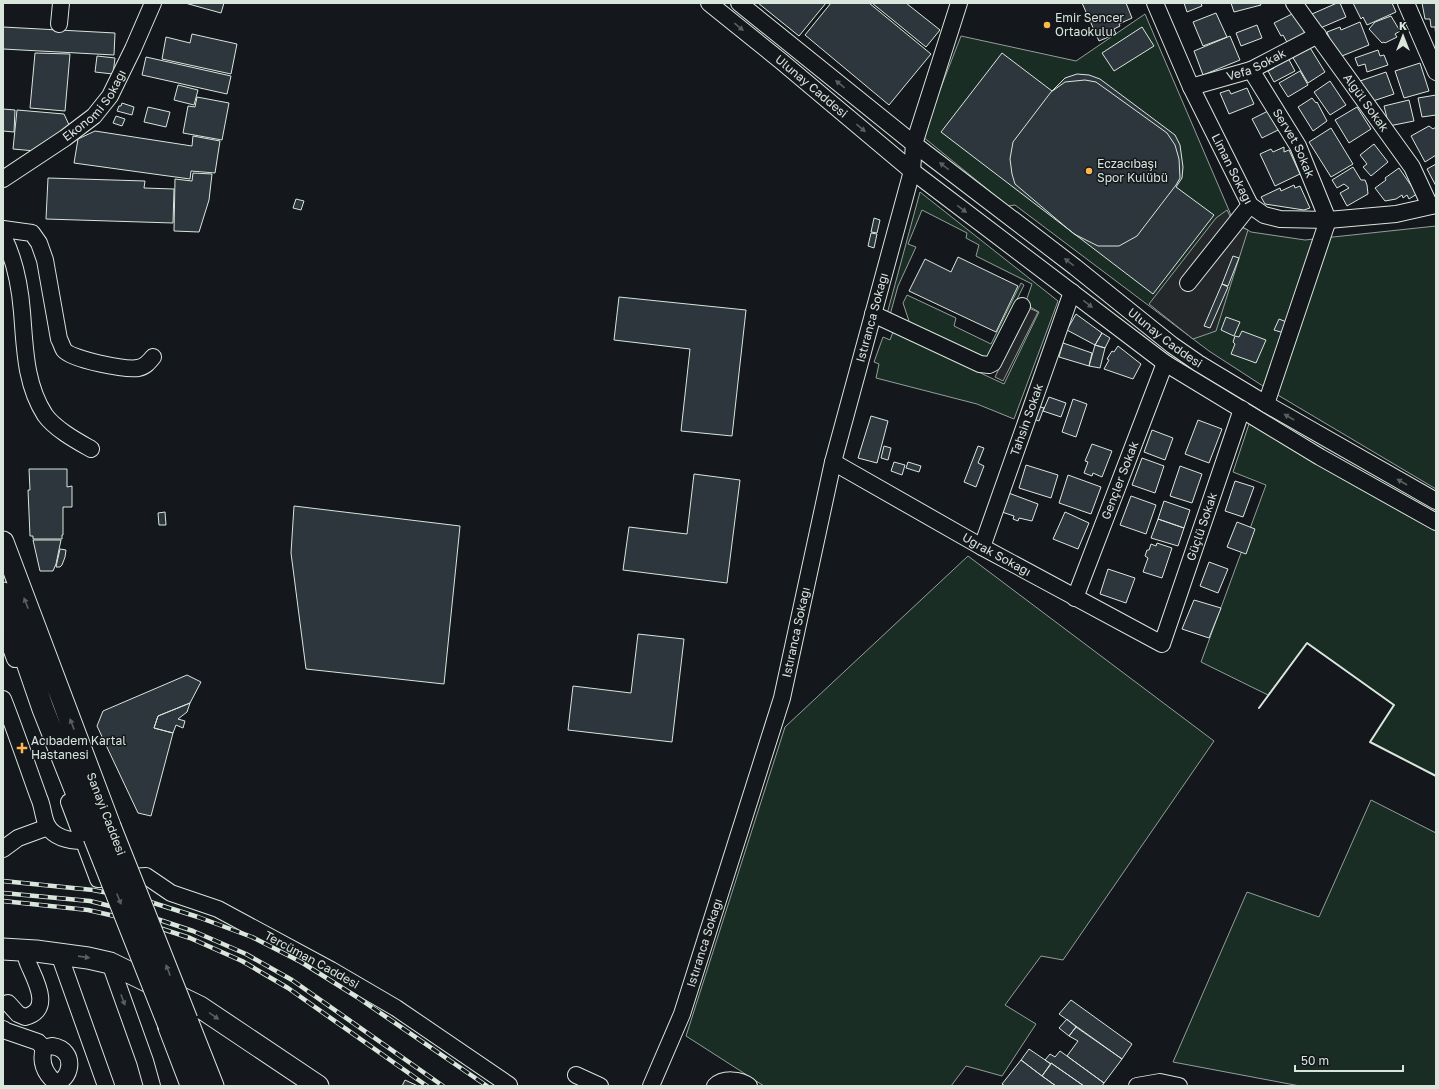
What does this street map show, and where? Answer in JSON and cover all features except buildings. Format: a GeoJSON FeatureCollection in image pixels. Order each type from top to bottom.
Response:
{"type":"FeatureCollection","features":[{"type":"Feature","properties":{"kind":"highway"},"geometry":{"type":"LineString","coordinates":[[178,1023],[178,1086]]}},
{"type":"Feature","properties":{"kind":"highway"},"geometry":{"type":"LineString","coordinates":[[178,1023],[192,1086]]}},
{"type":"Feature","properties":{"kind":"main road","name":"Sanayi Caddesi"},"geometry":{"type":"LineString","coordinates":[[3,542],[96,835]]}},
{"type":"Feature","properties":{"kind":"main road","name":"Sanayi Caddesi"},"geometry":{"type":"LineString","coordinates":[[3,593],[43,709],[96,835],[178,1023],[213,1086]]}},
{"type":"Feature","properties":{"kind":"main road"},"geometry":{"type":"LineString","coordinates":[[3,949],[59,954],[110,963],[200,1007],[318,1086]]}},
{"type":"Feature","properties":{"kind":"street"},"geometry":{"type":"LineString","coordinates":[[59,24],[61,3]]}},
{"type":"Feature","properties":{"kind":"street","name":"Ekonomi Sokağı"},"geometry":{"type":"LineString","coordinates":[[3,179],[65,138],[94,116],[110,96],[133,50],[152,3]]}},
{"type":"Feature","properties":{"kind":"street","name":"Ulunay Caddesi"},"geometry":{"type":"LineString","coordinates":[[709,3],[912,171],[1165,363],[1320,457],[1436,522]]}},
{"type":"Feature","properties":{"kind":"street","name":"Ulunay Caddesi"},"geometry":{"type":"LineString","coordinates":[[739,3],[914,144],[1075,267],[1198,364],[1436,501]]}},
{"type":"Feature","properties":{"kind":"street"},"geometry":{"type":"LineString","coordinates":[[912,171],[914,144],[959,3]]}},
{"type":"Feature","properties":{"kind":"street","name":"Liman Sokağı"},"geometry":{"type":"LineString","coordinates":[[1155,3],[1191,87],[1250,205],[1264,215],[1280,219],[1328,220],[1396,214],[1433,206]]}},
{"type":"Feature","properties":{"kind":"street","name":"Algül Sokak"},"geometry":{"type":"LineString","coordinates":[[1294,3],[1412,166],[1433,206]]}},
{"type":"Feature","properties":{"kind":"street"},"geometry":{"type":"LineString","coordinates":[[1406,3],[1436,72]]}},
{"type":"Feature","properties":{"kind":"street","name":"Vefa Sokak"},"geometry":{"type":"LineString","coordinates":[[1191,87],[1251,70],[1318,35]]}},
{"type":"Feature","properties":{"kind":"street","name":"Servet Sokak"},"geometry":{"type":"LineString","coordinates":[[1251,70],[1298,146],[1328,220]]}},
{"type":"Feature","properties":{"kind":"street","name":"Istıranca Sokağı"},"geometry":{"type":"LineString","coordinates":[[651,1086],[682,1014],[782,698],[833,462],[912,171]]}},
{"type":"Feature","properties":{"kind":"street"},"geometry":{"type":"LineString","coordinates":[[1188,283],[1250,205]]}},
{"type":"Feature","properties":{"kind":"street"},"geometry":{"type":"LineString","coordinates":[[1266,404],[1328,220]]}},
{"type":"Feature","properties":{"kind":"street"},"geometry":{"type":"LineString","coordinates":[[3,229],[32,233],[39,243],[45,260],[59,339],[64,350],[74,357],[114,366],[139,368],[148,364],[152,357]]}},
{"type":"Feature","properties":{"kind":"street"},"geometry":{"type":"LineString","coordinates":[[3,236],[8,246],[16,272],[22,310],[26,364],[33,389],[46,416],[64,432],[91,449]]}},
{"type":"Feature","properties":{"kind":"street","name":"Tahsin Sokak"},"geometry":{"type":"LineString","coordinates":[[982,547],[1072,292]]}},
{"type":"Feature","properties":{"kind":"street"},"geometry":{"type":"LineString","coordinates":[[873,314],[980,364],[989,365],[993,363],[1022,306]]}},
{"type":"Feature","properties":{"kind":"street","name":"Gençler Sokak"},"geometry":{"type":"LineString","coordinates":[[1075,598],[1165,363]]}},
{"type":"Feature","properties":{"kind":"street","name":"Güçlü Sokak"},"geometry":{"type":"LineString","coordinates":[[1162,644],[1242,409]]}},
{"type":"Feature","properties":{"kind":"street","name":"Uğrak Sokağı"},"geometry":{"type":"LineString","coordinates":[[833,462],[982,547],[1162,644]]}},
{"type":"Feature","properties":{"kind":"street"},"geometry":{"type":"LineString","coordinates":[[3,626],[96,835],[72,841],[66,840],[54,833],[48,827],[41,801],[3,699]]}},
{"type":"Feature","properties":{"kind":"street"},"geometry":{"type":"LineString","coordinates":[[3,849],[18,838],[48,827]]}},
{"type":"Feature","properties":{"kind":"street","name":"Tercüman Caddesi"},"geometry":{"type":"LineString","coordinates":[[96,835],[98,879],[146,876],[171,893],[218,909],[331,970],[396,1008],[509,1085]]}},
{"type":"Feature","properties":{"kind":"street"},"geometry":{"type":"LineString","coordinates":[[8,1003],[18,1014],[22,1016],[29,1016],[40,1005],[39,990],[27,962],[26,950]]}},
{"type":"Feature","properties":{"kind":"street"},"geometry":{"type":"LineString","coordinates":[[59,954],[106,1086]]}},
{"type":"Feature","properties":{"kind":"street"},"geometry":{"type":"LineString","coordinates":[[110,963],[152,1086]]}},
{"type":"Feature","properties":{"kind":"street"},"geometry":{"type":"LineString","coordinates":[[3,1029],[38,1042],[44,1048]]}},
{"type":"Feature","properties":{"kind":"street"},"geometry":{"type":"LineString","coordinates":[[576,1075],[600,1086]]}},
{"type":"Feature","properties":{"kind":"street"},"geometry":{"type":"LineString","coordinates":[[714,1086],[728,1080],[740,1081],[749,1086]]}},
{"type":"Feature","properties":{"kind":"street"},"geometry":{"type":"LineString","coordinates":[[1137,1086],[1160,1082],[1179,1086]]}},
{"type":"Feature","properties":{"kind":"green space"},"geometry":{"type":"Polygon","coordinates":[[[1145,14],[1234,222],[1251,232],[1305,240],[1436,226],[1436,489],[1266,388],[1209,351],[1015,205],[1008,206],[922,136],[961,36],[1076,61],[1145,14]]]}},
{"type":"Feature","properties":{"kind":"green space"},"geometry":{"type":"Polygon","coordinates":[[[920,192],[1058,301],[1014,419],[977,404],[876,378],[879,364],[874,362],[883,337],[890,340],[893,332],[1004,384],[1039,312],[1025,304],[1032,284],[976,256],[979,245],[966,238],[967,233],[922,210],[908,244],[916,247],[898,286],[890,315],[887,314],[920,192]]]}},
{"type":"Feature","properties":{"kind":"green space"},"geometry":{"type":"Polygon","coordinates":[[[1021,283],[1024,285],[988,358],[984,360],[910,324],[903,303],[907,295],[956,318],[954,326],[991,344],[1021,283]]]}},
{"type":"Feature","properties":{"kind":"green space"},"geometry":{"type":"Polygon","coordinates":[[[1249,424],[1436,530],[1436,776],[1370,742],[1394,705],[1307,643],[1268,695],[1201,662],[1266,485],[1233,472],[1249,424]]]}},
{"type":"Feature","properties":{"kind":"green space"},"geometry":{"type":"Polygon","coordinates":[[[968,556],[1214,741],[1063,960],[1041,956],[1005,1005],[1036,1024],[1002,1076],[966,1066],[951,1086],[764,1086],[686,1036],[785,727],[968,556]]]}},
{"type":"Feature","properties":{"kind":"green space"},"geometry":{"type":"Polygon","coordinates":[[[1371,800],[1436,833],[1436,1086],[1300,1086],[1173,1062],[1247,892],[1319,917],[1371,800]]]}},
{"type":"Feature","properties":{"kind":"shaded area"},"geometry":{"type":"Polygon","coordinates":[[[1227,210],[1234,224],[1248,230],[1216,331],[1193,339],[1149,304],[1216,218],[1227,210]]]}},
{"type":"Feature","properties":{"kind":"shaded area"},"geometry":{"type":"Polygon","coordinates":[[[1029,308],[1038,312],[1003,381],[995,377],[1029,308]]]}},
{"type":"Feature","properties":{"kind":"railway"},"geometry":{"type":"LineString","coordinates":[[3,881],[93,890],[144,900],[198,917],[252,937],[301,962],[357,997],[487,1086]]}},
{"type":"Feature","properties":{"kind":"railway"},"geometry":{"type":"LineString","coordinates":[[3,893],[90,901],[142,914],[193,931],[246,954],[292,980],[443,1086]]}},
{"type":"Feature","properties":{"kind":"railway"},"geometry":{"type":"LineString","coordinates":[[3,901],[88,910],[141,922],[190,938],[242,961],[288,988],[427,1086]]}},
{"type":"Feature","properties":{"kind":"wall"},"geometry":{"type":"LineString","coordinates":[[1259,708],[1307,643],[1394,705],[1370,742],[1436,776]]}},
{"type":"Feature","properties":{"kind":"place","name":"Emir Sencer Ortaokulu"},"geometry":{"type":"Point","coordinates":[1047,25]}},
{"type":"Feature","properties":{"kind":"place","name":"Eczacıbaşı Spor Kulübü"},"geometry":{"type":"Point","coordinates":[1089,171]}},
{"type":"Feature","properties":{"kind":"place","name":"Acıbadem Kartal Hastanesi"},"geometry":{"type":"Point","coordinates":[22,748]}}]}
